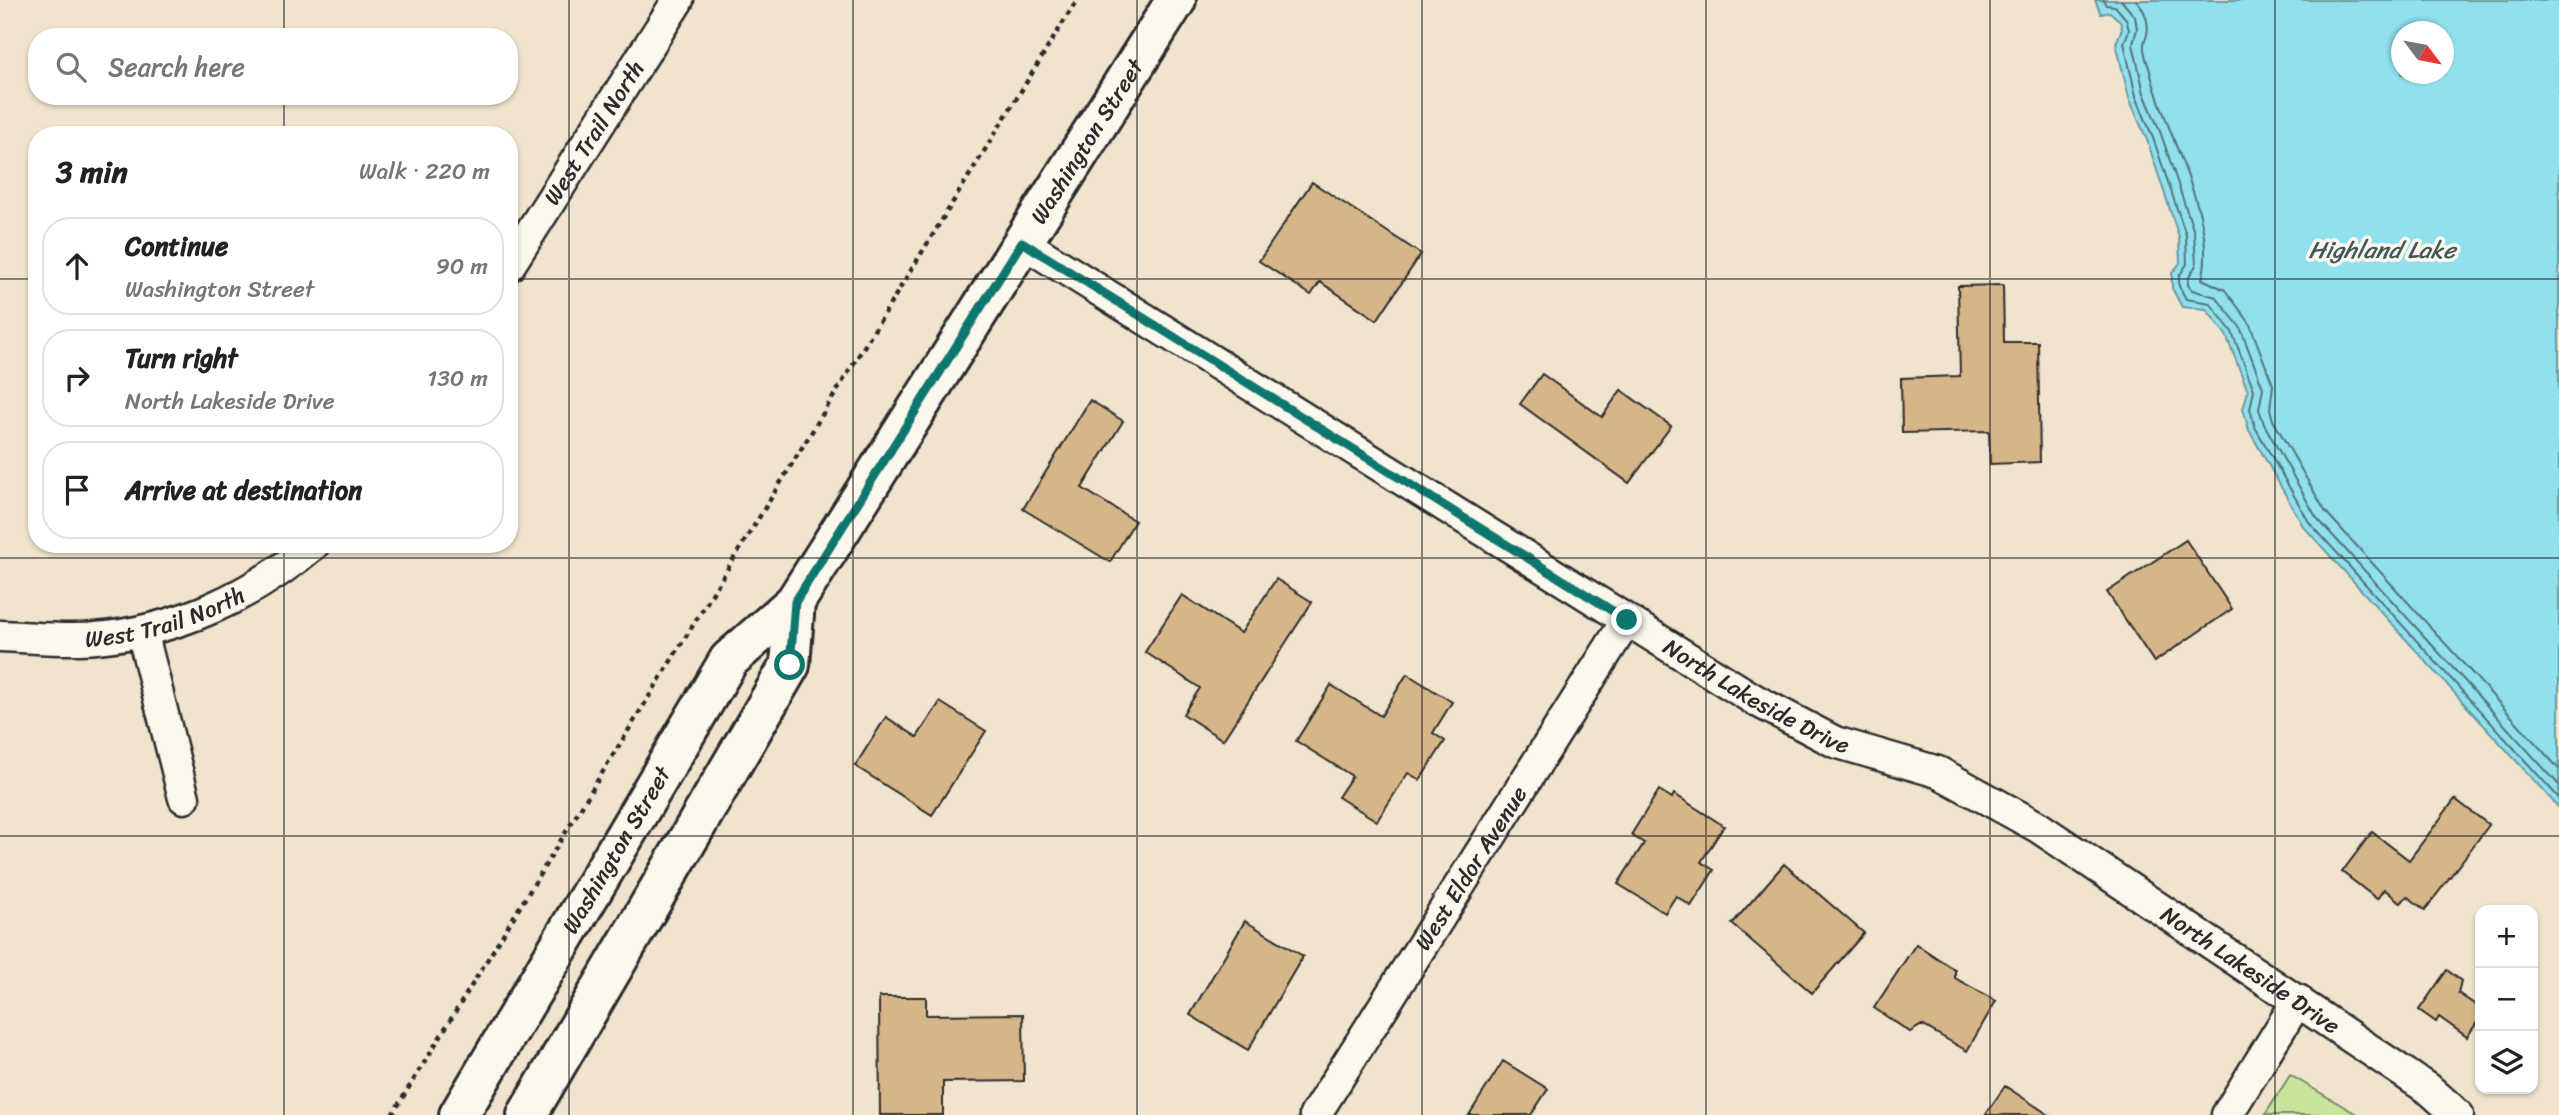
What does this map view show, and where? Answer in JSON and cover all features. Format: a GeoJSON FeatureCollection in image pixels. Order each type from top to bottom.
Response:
{"type":"FeatureCollection","features":[{"type":"Feature","properties":{"kind":"main road","name":"Washington Street"},"geometry":{"type":"LineString","coordinates":[[459,1115],[729,660],[795,602],[1176,0]]}},
{"type":"Feature","properties":{"kind":"main road","name":"Washington Street"},"geometry":{"type":"LineString","coordinates":[[527,1115],[790,665],[795,602]]}},
{"type":"Feature","properties":{"kind":"street","name":"West Trail North"},"geometry":{"type":"LineString","coordinates":[[518,253],[678,0]]}},
{"type":"Feature","properties":{"kind":"street","name":"North Lakeside Drive"},"geometry":{"type":"LineString","coordinates":[[1022,242],[1755,700],[1835,742],[1938,772],[2038,827],[2431,1091],[2458,1115]]}},
{"type":"Feature","properties":{"kind":"street","name":"West Trail North"},"geometry":{"type":"LineString","coordinates":[[0,636],[94,638],[142,631],[205,612],[252,589],[302,553]]}},
{"type":"Feature","properties":{"kind":"street","name":"West Eldor Avenue"},"geometry":{"type":"LineString","coordinates":[[1315,1115],[1627,620]]}},
{"type":"Feature","properties":{"kind":"street"},"geometry":{"type":"LineString","coordinates":[[142,631],[184,798]]}},
{"type":"Feature","properties":{"kind":"street"},"geometry":{"type":"LineString","coordinates":[[2227,1115],[2298,1000]]}},
{"type":"Feature","properties":{"kind":"path"},"geometry":{"type":"LineString","coordinates":[[392,1115],[1077,0]]}},
{"type":"Feature","properties":{"kind":"green space"},"geometry":{"type":"Polygon","coordinates":[[[2290,1075],[2358,1115],[2265,1115],[2290,1075]]]}},
{"type":"Feature","properties":{"kind":"water","name":"Highland Lake"},"geometry":{"type":"Polygon","coordinates":[[[2095,0],[2559,0],[2559,808],[2303,526],[2249,430],[2243,409],[2248,391],[2226,335],[2206,309],[2182,307],[2172,288],[2172,273],[2180,263],[2179,237],[2147,140],[2129,98],[2116,43],[2122,29],[2120,21],[2110,12],[2101,14],[2095,0]]]}},
{"type":"Feature","properties":{"kind":"building"},"geometry":{"type":"Polygon","coordinates":[[[1312,182],[1421,254],[1377,320],[1320,282],[1311,295],[1259,261],[1312,182]]]}},
{"type":"Feature","properties":{"kind":"building"},"geometry":{"type":"Polygon","coordinates":[[[2003,285],[2004,342],[2038,342],[2040,462],[1990,464],[1989,431],[1902,433],[1901,378],[1960,376],[1958,286],[2003,285]]]}},
{"type":"Feature","properties":{"kind":"building"},"geometry":{"type":"Polygon","coordinates":[[[1542,374],[1602,417],[1621,390],[1671,426],[1629,483],[1520,404],[1542,374]]]}},
{"type":"Feature","properties":{"kind":"building"},"geometry":{"type":"Polygon","coordinates":[[[1090,400],[1123,421],[1082,488],[1135,521],[1110,562],[1023,509],[1090,400]]]}},
{"type":"Feature","properties":{"kind":"building"},"geometry":{"type":"Polygon","coordinates":[[[2186,540],[2232,609],[2154,662],[2107,592],[2186,540]]]}},
{"type":"Feature","properties":{"kind":"building"},"geometry":{"type":"Polygon","coordinates":[[[1276,579],[1312,602],[1223,740],[1183,714],[1200,688],[1145,652],[1182,595],[1241,633],[1276,579]]]}},
{"type":"Feature","properties":{"kind":"building"},"geometry":{"type":"Polygon","coordinates":[[[1407,674],[1452,702],[1433,733],[1445,741],[1420,780],[1408,773],[1377,821],[1338,797],[1352,776],[1296,741],[1331,685],[1381,716],[1407,674]]]}},
{"type":"Feature","properties":{"kind":"building"},"geometry":{"type":"Polygon","coordinates":[[[940,702],[986,731],[932,815],[855,766],[886,717],[917,737],[940,702]]]}},
{"type":"Feature","properties":{"kind":"building"},"geometry":{"type":"Polygon","coordinates":[[[1659,790],[1672,798],[1674,794],[1724,826],[1701,862],[1714,870],[1691,906],[1676,896],[1665,913],[1618,884],[1644,843],[1631,835],[1659,790]]]}},
{"type":"Feature","properties":{"kind":"building"},"geometry":{"type":"Polygon","coordinates":[[[2455,799],[2489,825],[2425,910],[2407,896],[2401,903],[2384,889],[2377,899],[2342,872],[2372,832],[2409,860],[2455,799]]]}},
{"type":"Feature","properties":{"kind":"building"},"geometry":{"type":"Polygon","coordinates":[[[1784,864],[1864,933],[1812,993],[1732,924],[1784,864]]]}},
{"type":"Feature","properties":{"kind":"building"},"geometry":{"type":"Polygon","coordinates":[[[1245,921],[1303,956],[1248,1050],[1190,1015],[1245,921]]]}},
{"type":"Feature","properties":{"kind":"building"},"geometry":{"type":"Polygon","coordinates":[[[1916,944],[1955,970],[1955,978],[1996,1001],[1967,1051],[1922,1025],[1910,1032],[1874,1008],[1916,944]]]}},
{"type":"Feature","properties":{"kind":"building"},"geometry":{"type":"Polygon","coordinates":[[[2447,970],[2461,981],[2458,993],[2475,1005],[2475,1025],[2467,1037],[2439,1017],[2436,1022],[2419,1010],[2447,970]]]}},
{"type":"Feature","properties":{"kind":"building"},"geometry":{"type":"Polygon","coordinates":[[[879,997],[926,997],[926,1015],[1023,1014],[1024,1081],[943,1082],[943,1115],[880,1115],[879,997]]]}},
{"type":"Feature","properties":{"kind":"building"},"geometry":{"type":"Polygon","coordinates":[[[1503,1061],[1548,1089],[1531,1115],[1469,1115],[1503,1061]]]}},
{"type":"Feature","properties":{"kind":"building"},"geometry":{"type":"Polygon","coordinates":[[[2005,1086],[2049,1115],[1985,1115],[2005,1086]]]}},
{"type":"Feature","properties":{"kind":"route"},"geometry":{"type":"LineString","coordinates":[[790,665],[795,602],[1022,242],[1627,620]]}}]}
